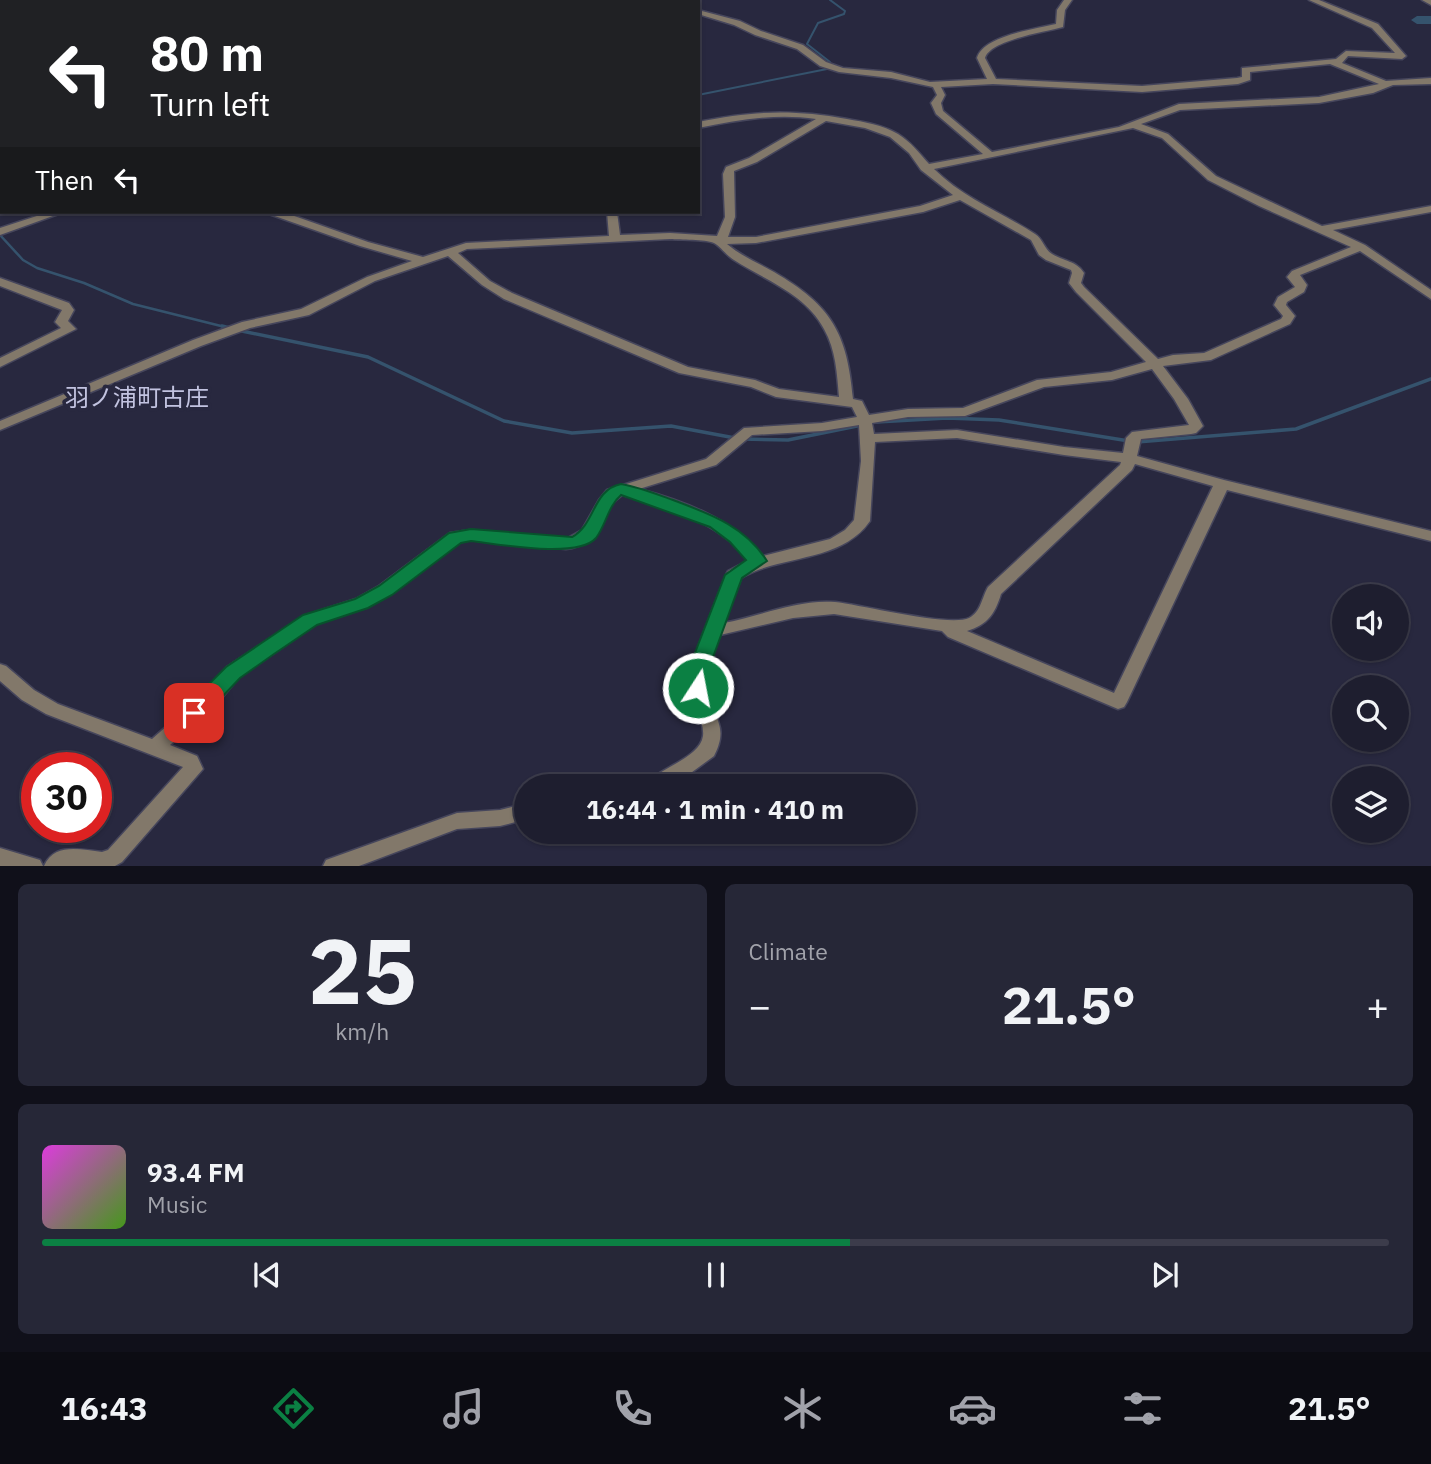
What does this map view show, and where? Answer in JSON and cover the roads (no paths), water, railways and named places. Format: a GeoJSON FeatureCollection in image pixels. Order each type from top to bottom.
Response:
{"type":"FeatureCollection","features":[{"type":"Feature","properties":{"kind":"street"},"geometry":{"type":"LineString","coordinates":[[993,81],[981,58],[983,51],[995,43],[1060,25],[1060,10],[1068,0]]}},
{"type":"Feature","properties":{"kind":"street"},"geometry":{"type":"LineString","coordinates":[[700,13],[737,23],[800,47],[831,67],[891,75],[936,85],[993,81],[1073,83],[1142,89],[1238,81],[1247,78],[1244,72],[1248,69],[1332,62],[1341,60],[1346,53],[1402,55],[1375,26],[1313,0]]}},
{"type":"Feature","properties":{"kind":"street"},"geometry":{"type":"LineString","coordinates":[[1426,0],[1431,3]]}},
{"type":"Feature","properties":{"kind":"street"},"geometry":{"type":"LineString","coordinates":[[1332,62],[1385,84]]}},
{"type":"Feature","properties":{"kind":"street"},"geometry":{"type":"LineString","coordinates":[[925,168],[1133,125],[1179,107],[1318,100],[1373,90],[1385,84],[1431,81]]}},
{"type":"Feature","properties":{"kind":"street"},"geometry":{"type":"LineString","coordinates":[[936,85],[940,90],[936,103],[939,112],[989,154]]}},
{"type":"Feature","properties":{"kind":"street"},"geometry":{"type":"LineString","coordinates":[[700,125],[777,113],[800,113],[829,117],[893,135],[911,148],[925,168],[962,197],[1035,238],[1043,253],[1050,258],[1075,268],[1078,273],[1075,283],[1087,300],[1122,330],[1171,381],[1196,426],[1191,430],[1137,435],[1127,467],[994,591],[988,610],[976,623],[961,627],[947,626],[820,608],[801,610],[726,629],[715,629]]}},
{"type":"Feature","properties":{"kind":"street"},"geometry":{"type":"LineString","coordinates":[[824,118],[753,160],[730,169],[730,217],[720,243],[741,260],[771,276],[808,302],[826,318],[845,366],[846,402]]}},
{"type":"Feature","properties":{"kind":"street"},"geometry":{"type":"LineString","coordinates":[[1133,125],[1165,136],[1212,178],[1263,204],[1361,247],[1380,263],[1431,295]]}},
{"type":"Feature","properties":{"kind":"street"},"geometry":{"type":"LineString","coordinates":[[0,426],[232,329],[305,312],[371,278],[466,246],[670,236],[756,240],[923,209],[962,197]]}},
{"type":"Feature","properties":{"kind":"street"},"geometry":{"type":"LineString","coordinates":[[1321,229],[1431,209]]}},
{"type":"Feature","properties":{"kind":"street"},"geometry":{"type":"LineString","coordinates":[[2,232],[53,214]]}},
{"type":"Feature","properties":{"kind":"street"},"geometry":{"type":"LineString","coordinates":[[279,214],[364,244],[421,260]]}},
{"type":"Feature","properties":{"kind":"street"},"geometry":{"type":"LineString","coordinates":[[612,214],[615,240]]}},
{"type":"Feature","properties":{"kind":"street"},"geometry":{"type":"LineString","coordinates":[[153,749],[214,695],[233,672],[310,620],[362,603],[385,590],[456,537],[471,535],[566,544],[577,542],[589,535],[607,498],[615,491],[710,462],[725,454],[737,439],[749,431],[822,427],[908,413],[965,412],[1042,383],[1112,376],[1154,364],[1206,357],[1286,321],[1289,316],[1280,305],[1282,300],[1300,289],[1301,285],[1293,277],[1296,273],[1361,247]]}},
{"type":"Feature","properties":{"kind":"street"},"geometry":{"type":"LineString","coordinates":[[449,251],[485,283],[508,296],[684,370],[755,384],[776,393],[857,404],[869,438],[862,521],[858,527],[828,545],[813,551],[758,561],[734,575],[698,671],[698,688],[713,734],[707,751],[676,774]]}},
{"type":"Feature","properties":{"kind":"street"},"geometry":{"type":"LineString","coordinates":[[0,282],[65,306],[68,310],[61,322],[70,329],[0,362]]}},
{"type":"Feature","properties":{"kind":"street"},"geometry":{"type":"LineString","coordinates":[[869,438],[957,434],[1064,452],[1131,448],[1222,484],[1431,536]]}},
{"type":"Feature","properties":{"kind":"street"},"geometry":{"type":"LineString","coordinates":[[947,626],[954,633],[1118,702],[1222,484]]}},
{"type":"Feature","properties":{"kind":"street"},"geometry":{"type":"LineString","coordinates":[[621,490],[632,491],[716,523],[737,538],[758,561]]}},
{"type":"Feature","properties":{"kind":"street"},"geometry":{"type":"LineString","coordinates":[[0,671],[28,695],[52,709],[190,761],[193,769],[116,856],[103,861],[63,858],[54,866]]}},
{"type":"Feature","properties":{"kind":"street"},"geometry":{"type":"LineString","coordinates":[[332,866],[457,821],[514,814]]}},
{"type":"Feature","properties":{"kind":"street"},"geometry":{"type":"LineString","coordinates":[[0,856],[33,866]]}},
{"type":"Feature","properties":{"kind":"waterway"},"geometry":{"type":"LineString","coordinates":[[700,95],[827,69],[831,65],[830,62],[807,44],[818,23],[844,14],[845,11],[830,0]]}},
{"type":"Feature","properties":{"kind":"waterway"},"geometry":{"type":"LineString","coordinates":[[1417,20],[1431,20]]}},
{"type":"Feature","properties":{"kind":"waterway"},"geometry":{"type":"LineString","coordinates":[[0,235],[23,260],[37,268],[84,283],[133,304],[229,328]]}},
{"type":"Feature","properties":{"kind":"waterway"},"geometry":{"type":"LineString","coordinates":[[222,326],[230,328]]}},
{"type":"Feature","properties":{"kind":"waterway"},"geometry":{"type":"LineString","coordinates":[[237,330],[368,357],[504,421],[572,433],[671,426],[735,438]]}},
{"type":"Feature","properties":{"kind":"waterway"},"geometry":{"type":"LineString","coordinates":[[1137,442],[1296,429],[1431,379]]}},
{"type":"Feature","properties":{"kind":"waterway"},"geometry":{"type":"LineString","coordinates":[[877,422],[947,418],[999,420],[1129,441]]}},
{"type":"Feature","properties":{"kind":"waterway"},"geometry":{"type":"LineString","coordinates":[[742,439],[788,440],[862,425]]}},
{"type":"Feature","properties":{"kind":"district","name":"羽ノ浦町古庄"},"geometry":{"type":"Point","coordinates":[137,397]}}]}
